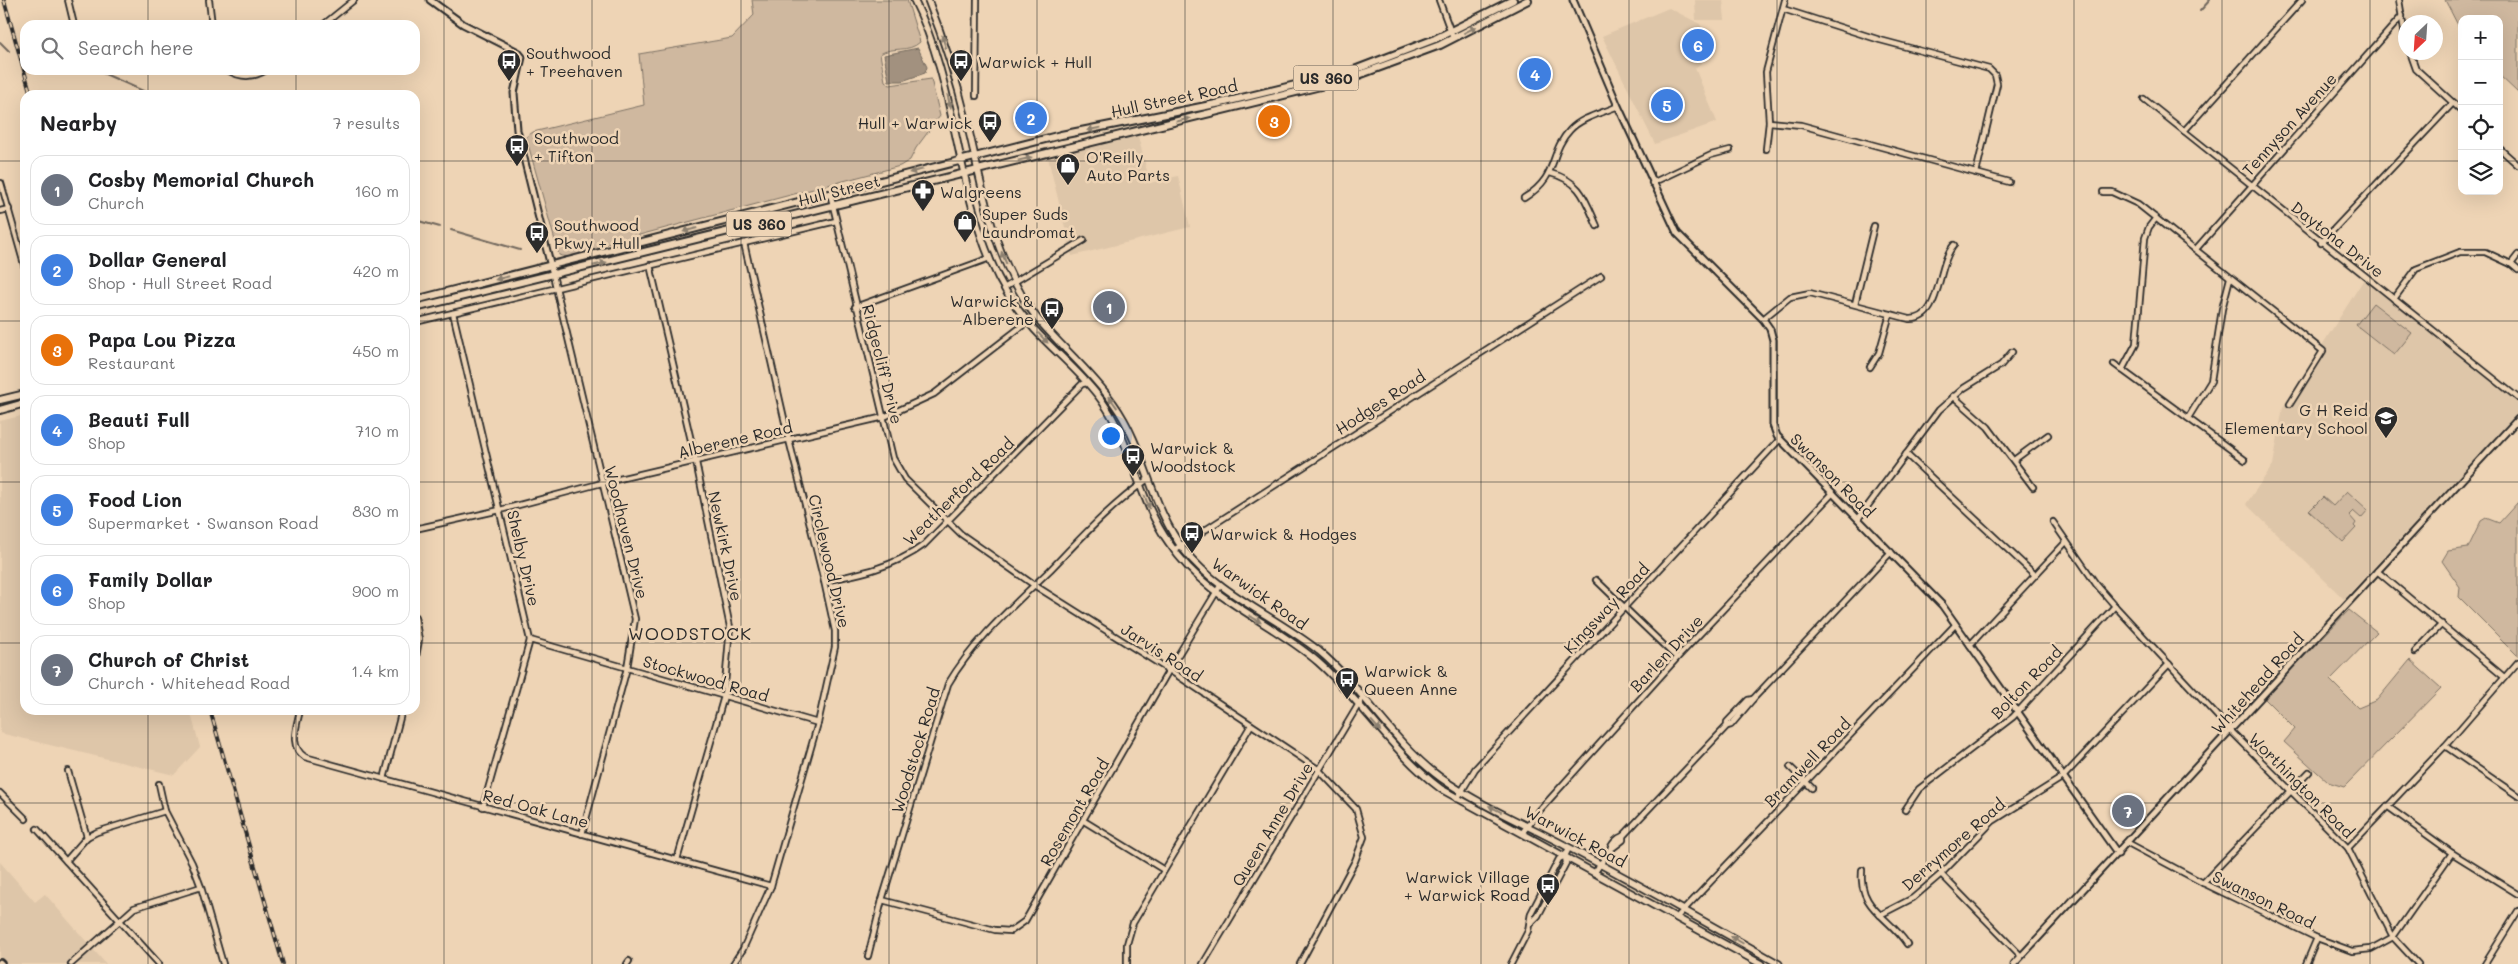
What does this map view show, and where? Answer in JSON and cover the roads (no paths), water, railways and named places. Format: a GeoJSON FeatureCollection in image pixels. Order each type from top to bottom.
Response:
{"type":"FeatureCollection","features":[{"type":"Feature","properties":{"kind":"main road","name":"Warwick Road"},"geometry":{"type":"LineString","coordinates":[[914,0],[937,60],[970,198],[990,258],[1004,288],[1028,322],[1101,400],[1121,432],[1150,512],[1174,550],[1194,574],[1216,594],[1302,650],[1331,674],[1412,765],[1457,799],[1595,872],[1761,964]]}},
{"type":"Feature","properties":{"kind":"main road","name":"Warwick Road"},"geometry":{"type":"LineString","coordinates":[[928,0],[955,76],[992,227],[1015,281],[1035,316],[1103,388],[1114,403],[1128,427],[1162,516],[1194,562],[1220,586],[1308,643],[1336,667],[1426,766],[1461,790],[1601,864],[1779,964]]}},
{"type":"Feature","properties":{"kind":"main road","name":"Hull Street Road"},"geometry":{"type":"LineString","coordinates":[[830,193],[1061,135],[1221,103],[1312,82],[1385,60],[1452,35],[1513,0]]}},
{"type":"Feature","properties":{"kind":"main road","name":"Hull Street Road"},"geometry":{"type":"LineString","coordinates":[[978,171],[1345,80],[1398,62],[1528,0]]}},
{"type":"Feature","properties":{"kind":"main road","name":"Hull Street"},"geometry":{"type":"LineString","coordinates":[[420,307],[978,171]]}},
{"type":"Feature","properties":{"kind":"main road","name":"Hull Street"},"geometry":{"type":"LineString","coordinates":[[420,299],[830,193]]}},
{"type":"Feature","properties":{"kind":"main road"},"geometry":{"type":"LineString","coordinates":[[0,400],[20,395]]}},
{"type":"Feature","properties":{"kind":"main road"},"geometry":{"type":"LineString","coordinates":[[0,410],[20,404]]}},
{"type":"Feature","properties":{"kind":"street"},"geometry":{"type":"LineString","coordinates":[[68,0],[73,20]]}},
{"type":"Feature","properties":{"kind":"street"},"geometry":{"type":"LineString","coordinates":[[209,0],[211,20]]}},
{"type":"Feature","properties":{"kind":"street"},"geometry":{"type":"LineString","coordinates":[[329,20],[354,0]]}},
{"type":"Feature","properties":{"kind":"street","name":"Woodhaven Drive"},"geometry":{"type":"LineString","coordinates":[[430,0],[463,24],[518,52],[522,57],[514,93],[514,113],[528,180],[556,288],[635,619],[627,668],[582,834]]}},
{"type":"Feature","properties":{"kind":"street"},"geometry":{"type":"LineString","coordinates":[[976,96],[977,0]]}},
{"type":"Feature","properties":{"kind":"street"},"geometry":{"type":"LineString","coordinates":[[1439,0],[1452,35]]}},
{"type":"Feature","properties":{"kind":"street","name":"Swanson Road"},"geometry":{"type":"LineString","coordinates":[[1573,0],[1652,183],[1681,239],[1763,319],[1773,336],[1774,425],[1780,439],[1942,605],[2118,854]]}},
{"type":"Feature","properties":{"kind":"street"},"geometry":{"type":"LineString","coordinates":[[1766,149],[1768,122],[1766,72],[1785,0]]}},
{"type":"Feature","properties":{"kind":"street"},"geometry":{"type":"LineString","coordinates":[[2184,131],[2302,0]]}},
{"type":"Feature","properties":{"kind":"street"},"geometry":{"type":"LineString","coordinates":[[2399,0],[2402,15]]}},
{"type":"Feature","properties":{"kind":"street"},"geometry":{"type":"LineString","coordinates":[[1783,9],[1880,40],[1989,68],[1995,75],[1997,84],[1976,173]]}},
{"type":"Feature","properties":{"kind":"street","name":"Tennyson Avenue"},"geometry":{"type":"LineString","coordinates":[[2196,249],[2398,21]]}},
{"type":"Feature","properties":{"kind":"street"},"geometry":{"type":"LineString","coordinates":[[2413,60],[2416,69],[2458,107]]}},
{"type":"Feature","properties":{"kind":"street"},"geometry":{"type":"LineString","coordinates":[[244,75],[250,77],[258,75]]}},
{"type":"Feature","properties":{"kind":"street","name":"Daytona Drive"},"geometry":{"type":"LineString","coordinates":[[2144,99],[2321,243],[2518,398]]}},
{"type":"Feature","properties":{"kind":"street"},"geometry":{"type":"LineString","coordinates":[[2321,243],[2453,103]]}},
{"type":"Feature","properties":{"kind":"street"},"geometry":{"type":"LineString","coordinates":[[1524,198],[1540,186],[1550,173],[1562,140],[1570,129],[1583,120],[1618,106]]}},
{"type":"Feature","properties":{"kind":"street"},"geometry":{"type":"LineString","coordinates":[[1768,122],[1801,125],[2009,182]]}},
{"type":"Feature","properties":{"kind":"street"},"geometry":{"type":"LineString","coordinates":[[1652,183],[1711,155],[1730,150]]}},
{"type":"Feature","properties":{"kind":"street"},"geometry":{"type":"LineString","coordinates":[[2501,150],[2518,165]]}},
{"type":"Feature","properties":{"kind":"street"},"geometry":{"type":"LineString","coordinates":[[1550,173],[1560,175],[1577,186],[1597,226]]}},
{"type":"Feature","properties":{"kind":"street"},"geometry":{"type":"LineString","coordinates":[[1,183],[20,249]]}},
{"type":"Feature","properties":{"kind":"street"},"geometry":{"type":"LineString","coordinates":[[2103,192],[2112,192],[2138,204],[2323,351],[2290,404]]}},
{"type":"Feature","properties":{"kind":"street","name":"Ridgecliff Drive"},"geometry":{"type":"LineString","coordinates":[[830,193],[855,307],[894,458],[905,479],[949,522]]}},
{"type":"Feature","properties":{"kind":"street"},"geometry":{"type":"LineString","coordinates":[[0,211],[9,208]]}},
{"type":"Feature","properties":{"kind":"street"},"geometry":{"type":"LineString","coordinates":[[2122,370],[2136,344],[2145,238],[2149,227],[2156,218]]}},
{"type":"Feature","properties":{"kind":"street"},"geometry":{"type":"LineString","coordinates":[[420,321],[836,221]]}},
{"type":"Feature","properties":{"kind":"street"},"geometry":{"type":"LineString","coordinates":[[1855,304],[1874,226]]}},
{"type":"Feature","properties":{"kind":"street"},"geometry":{"type":"LineString","coordinates":[[1004,288],[1084,240]]}},
{"type":"Feature","properties":{"kind":"street","name":"Circlewood Drive"},"geometry":{"type":"LineString","coordinates":[[733,964],[743,949],[771,886],[818,723],[835,647],[835,631],[824,581],[789,440],[744,243]]}},
{"type":"Feature","properties":{"kind":"street"},"geometry":{"type":"LineString","coordinates":[[1763,319],[1785,300],[1803,293],[1818,294],[1914,319],[1928,312],[1933,303],[1946,255],[1954,245]]}},
{"type":"Feature","properties":{"kind":"street"},"geometry":{"type":"LineString","coordinates":[[2394,299],[2416,269],[2460,252],[2485,252],[2511,264],[2518,270]]}},
{"type":"Feature","properties":{"kind":"street"},"geometry":{"type":"LineString","coordinates":[[2511,264],[2518,255]]}},
{"type":"Feature","properties":{"kind":"street"},"geometry":{"type":"LineString","coordinates":[[855,307],[990,258]]}},
{"type":"Feature","properties":{"kind":"street","name":"Newkirk Drive"},"geometry":{"type":"LineString","coordinates":[[650,265],[696,462],[730,627],[724,696],[677,860]]}},
{"type":"Feature","properties":{"kind":"street","name":"Hodges Road"},"geometry":{"type":"LineString","coordinates":[[1174,550],[1601,276]]}},
{"type":"Feature","properties":{"kind":"street"},"geometry":{"type":"LineString","coordinates":[[2188,418],[2211,381],[2218,349],[2222,309],[2230,278]]}},
{"type":"Feature","properties":{"kind":"street","name":"Shelby Drive"},"geometry":{"type":"LineString","coordinates":[[453,313],[530,640],[483,806]]}},
{"type":"Feature","properties":{"kind":"street"},"geometry":{"type":"LineString","coordinates":[[1870,367],[1879,353],[1890,314]]}},
{"type":"Feature","properties":{"kind":"street","name":"Alberene Road"},"geometry":{"type":"LineString","coordinates":[[420,529],[500,510],[602,482],[696,462],[884,417],[934,394],[1035,316]]}},
{"type":"Feature","properties":{"kind":"street"},"geometry":{"type":"LineString","coordinates":[[1858,519],[1932,418],[1953,396],[2001,365],[2012,352]]}},
{"type":"Feature","properties":{"kind":"street"},"geometry":{"type":"LineString","coordinates":[[2114,364],[2245,460]]}},
{"type":"Feature","properties":{"kind":"street","name":"Weatherford Road"},"geometry":{"type":"LineString","coordinates":[[824,581],[866,573],[897,562],[924,545],[949,522],[1081,386],[1087,383]]}},
{"type":"Feature","properties":{"kind":"street"},"geometry":{"type":"LineString","coordinates":[[1953,396],[1988,427],[2033,487]]}},
{"type":"Feature","properties":{"kind":"street","name":"Whitehead Road"},"geometry":{"type":"LineString","coordinates":[[2014,964],[2231,732],[2518,419]]}},
{"type":"Feature","properties":{"kind":"street"},"geometry":{"type":"LineString","coordinates":[[2014,460],[2048,435]]}},
{"type":"Feature","properties":{"kind":"street","name":"Kingsway Road"},"geometry":{"type":"LineString","coordinates":[[1457,799],[1475,769],[1780,439]]}},
{"type":"Feature","properties":{"kind":"street"},"geometry":{"type":"LineString","coordinates":[[1906,454],[2034,574]]}},
{"type":"Feature","properties":{"kind":"street","name":"Woodstock Road"},"geometry":{"type":"LineString","coordinates":[[868,956],[882,900],[948,684],[960,665],[987,633],[1118,502],[1148,479]]}},
{"type":"Feature","properties":{"kind":"street","name":"Barlen Drive"},"geometry":{"type":"LineString","coordinates":[[1522,833],[1677,658],[1834,493]]}},
{"type":"Feature","properties":{"kind":"street","name":"Jarvis Road"},"geometry":{"type":"LineString","coordinates":[[949,522],[962,534],[1034,585],[1169,670],[1318,769],[1356,809],[1364,837],[1356,861],[1300,964]]}},
{"type":"Feature","properties":{"kind":"street","name":"Worthington Road"},"geometry":{"type":"LineString","coordinates":[[2053,522],[2115,606],[2231,732],[2348,848],[2393,937],[2418,964]]}},
{"type":"Feature","properties":{"kind":"street"},"geometry":{"type":"LineString","coordinates":[[1970,645],[2034,574],[2066,542]]}},
{"type":"Feature","properties":{"kind":"street"},"geometry":{"type":"LineString","coordinates":[[1595,872],[1610,850],[1619,844],[1623,836],[1727,726],[1727,722],[1748,700],[1752,699],[1891,552]]}},
{"type":"Feature","properties":{"kind":"street"},"geometry":{"type":"LineString","coordinates":[[2378,571],[2504,677]]}},
{"type":"Feature","properties":{"kind":"street"},"geometry":{"type":"LineString","coordinates":[[1596,580],[1677,658]]}},
{"type":"Feature","properties":{"kind":"street","name":"Rosemont Road"},"geometry":{"type":"LineString","coordinates":[[882,900],[995,930],[1011,931],[1025,921],[1169,670],[1220,586]]}},
{"type":"Feature","properties":{"kind":"street","name":"Bolton Road"},"geometry":{"type":"LineString","coordinates":[[1905,810],[1919,790],[2013,717],[2115,606]]}},
{"type":"Feature","properties":{"kind":"street"},"geometry":{"type":"LineString","coordinates":[[2415,652],[2442,624]]}},
{"type":"Feature","properties":{"kind":"street","name":"Bramwell Road"},"geometry":{"type":"LineString","coordinates":[[1677,917],[1955,625]]}},
{"type":"Feature","properties":{"kind":"street","name":"Stockwood Road"},"geometry":{"type":"LineString","coordinates":[[530,640],[818,723]]}},
{"type":"Feature","properties":{"kind":"street"},"geometry":{"type":"LineString","coordinates":[[2348,848],[2445,746],[2518,662]]}},
{"type":"Feature","properties":{"kind":"street","name":"Derrymore Road"},"geometry":{"type":"LineString","coordinates":[[1880,915],[1913,898],[1941,874],[1993,821],[2063,777],[2169,664]]}},
{"type":"Feature","properties":{"kind":"street","name":"Queen Anne Drive"},"geometry":{"type":"LineString","coordinates":[[1203,964],[1318,769],[1363,697]]}},
{"type":"Feature","properties":{"kind":"street","name":"Red Oak Lane"},"geometry":{"type":"LineString","coordinates":[[299,715],[294,739],[298,751],[304,758],[771,886]]}},
{"type":"Feature","properties":{"kind":"street"},"geometry":{"type":"LineString","coordinates":[[384,779],[401,715]]}},
{"type":"Feature","properties":{"kind":"street"},"geometry":{"type":"LineString","coordinates":[[1127,964],[1127,944],[1134,923],[1251,725]]}},
{"type":"Feature","properties":{"kind":"street"},"geometry":{"type":"LineString","coordinates":[[2445,746],[2518,795]]}},
{"type":"Feature","properties":{"kind":"street"},"geometry":{"type":"LineString","coordinates":[[1790,767],[1812,788]]}},
{"type":"Feature","properties":{"kind":"street"},"geometry":{"type":"LineString","coordinates":[[68,772],[87,837]]}},
{"type":"Feature","properties":{"kind":"street"},"geometry":{"type":"LineString","coordinates":[[2203,883],[2309,772]]}},
{"type":"Feature","properties":{"kind":"street"},"geometry":{"type":"LineString","coordinates":[[159,784],[165,811],[192,863],[223,964]]}},
{"type":"Feature","properties":{"kind":"street"},"geometry":{"type":"LineString","coordinates":[[0,793],[26,819]]}},
{"type":"Feature","properties":{"kind":"street"},"geometry":{"type":"LineString","coordinates":[[2387,806],[2452,853],[2518,894]]}},
{"type":"Feature","properties":{"kind":"street"},"geometry":{"type":"LineString","coordinates":[[66,861],[87,837],[107,828],[165,811]]}},
{"type":"Feature","properties":{"kind":"street"},"geometry":{"type":"LineString","coordinates":[[1084,821],[1164,870]]}},
{"type":"Feature","properties":{"kind":"street"},"geometry":{"type":"LineString","coordinates":[[37,829],[159,964]]}},
{"type":"Feature","properties":{"kind":"street","name":"Swanson Road"},"geometry":{"type":"LineString","coordinates":[[2128,843],[2203,883],[2317,938],[2352,951],[2371,949],[2393,937]]}},
{"type":"Feature","properties":{"kind":"street"},"geometry":{"type":"LineString","coordinates":[[1531,923],[1530,913],[1559,859],[1565,856],[1570,848]]}},
{"type":"Feature","properties":{"kind":"street"},"geometry":{"type":"LineString","coordinates":[[2393,937],[2452,853]]}},
{"type":"Feature","properties":{"kind":"street"},"geometry":{"type":"LineString","coordinates":[[1511,964],[1531,923],[1538,916],[1566,863],[1565,856]]}},
{"type":"Feature","properties":{"kind":"street"},"geometry":{"type":"LineString","coordinates":[[1862,870],[1862,891],[1880,915],[1901,934],[1907,944]]}},
{"type":"Feature","properties":{"kind":"street"},"geometry":{"type":"LineString","coordinates":[[1941,874],[2021,956]]}},
{"type":"Feature","properties":{"kind":"street"},"geometry":{"type":"LineString","coordinates":[[71,964],[119,920],[140,905],[200,887]]}},
{"type":"Feature","properties":{"kind":"street"},"geometry":{"type":"LineString","coordinates":[[2485,964],[2518,911]]}},
{"type":"Feature","properties":{"kind":"street"},"geometry":{"type":"LineString","coordinates":[[2306,964],[2317,938]]}},
{"type":"Feature","properties":{"kind":"waterway"},"geometry":{"type":"LineString","coordinates":[[2200,11],[2210,0]]}},
{"type":"Feature","properties":{"kind":"waterway"},"geometry":{"type":"LineString","coordinates":[[0,42],[9,51]]}},
{"type":"Feature","properties":{"kind":"waterway"},"geometry":{"type":"LineString","coordinates":[[107,75],[141,90]]}},
{"type":"Feature","properties":{"kind":"waterway"},"geometry":{"type":"LineString","coordinates":[[420,221],[440,227]]}},
{"type":"Feature","properties":{"kind":"waterway"},"geometry":{"type":"LineString","coordinates":[[451,230],[520,250]]}},
{"type":"Feature","properties":{"kind":"railway"},"geometry":{"type":"LineString","coordinates":[[4,0],[20,56]]}},
{"type":"Feature","properties":{"kind":"railway"},"geometry":{"type":"LineString","coordinates":[[25,75],[30,90]]}},
{"type":"Feature","properties":{"kind":"railway"},"geometry":{"type":"LineString","coordinates":[[211,715],[283,964]]}},
{"type":"Feature","properties":{"kind":"place","name":"Family Dollar"},"geometry":{"type":"Point","coordinates":[1698,45]}},
{"type":"Feature","properties":{"kind":"place","name":"Beauti Full"},"geometry":{"type":"Point","coordinates":[1535,74]}},
{"type":"Feature","properties":{"kind":"place","name":"Southwood + Treehaven"},"geometry":{"type":"Point","coordinates":[509,82]}},
{"type":"Feature","properties":{"kind":"place","name":"Warwick + Hull"},"geometry":{"type":"Point","coordinates":[961,82]}},
{"type":"Feature","properties":{"kind":"place","name":"Food Lion"},"geometry":{"type":"Point","coordinates":[1667,105]}},
{"type":"Feature","properties":{"kind":"place","name":"Dollar General"},"geometry":{"type":"Point","coordinates":[1031,118]}},
{"type":"Feature","properties":{"kind":"place","name":"Papa Lou Pizza"},"geometry":{"type":"Point","coordinates":[1274,121]}},
{"type":"Feature","properties":{"kind":"place","name":"Hull + Warwick"},"geometry":{"type":"Point","coordinates":[990,143]}},
{"type":"Feature","properties":{"kind":"place","name":"Southwood + Tifton"},"geometry":{"type":"Point","coordinates":[517,167]}},
{"type":"Feature","properties":{"kind":"place","name":"O'Reilly Auto Parts"},"geometry":{"type":"Point","coordinates":[1068,186]}},
{"type":"Feature","properties":{"kind":"place","name":"Walgreens"},"geometry":{"type":"Point","coordinates":[923,212]}},
{"type":"Feature","properties":{"kind":"place","name":"Super Suds Laundromat"},"geometry":{"type":"Point","coordinates":[965,243]}},
{"type":"Feature","properties":{"kind":"place","name":"Southwood Pkwy + Hull"},"geometry":{"type":"Point","coordinates":[537,254]}},
{"type":"Feature","properties":{"kind":"place","name":"Cosby Memorial Church"},"geometry":{"type":"Point","coordinates":[1109,307]}},
{"type":"Feature","properties":{"kind":"place","name":"Warwick & Alberene"},"geometry":{"type":"Point","coordinates":[1052,330]}},
{"type":"Feature","properties":{"kind":"place","name":"G H Reid Elementary School"},"geometry":{"type":"Point","coordinates":[2386,439]}},
{"type":"Feature","properties":{"kind":"place","name":"Warwick & Woodstock"},"geometry":{"type":"Point","coordinates":[1133,477]}},
{"type":"Feature","properties":{"kind":"place","name":"Warwick & Hodges"},"geometry":{"type":"Point","coordinates":[1192,554]}},
{"type":"Feature","properties":{"kind":"place","name":"Warwick & Queen Anne"},"geometry":{"type":"Point","coordinates":[1347,700]}},
{"type":"Feature","properties":{"kind":"place","name":"Church of Christ"},"geometry":{"type":"Point","coordinates":[2128,811]}},
{"type":"Feature","properties":{"kind":"place","name":"Warwick Village + Warwick Road"},"geometry":{"type":"Point","coordinates":[1548,906]}},
{"type":"Feature","properties":{"kind":"district","name":"WOODSTOCK"},"geometry":{"type":"Point","coordinates":[690,633]}}]}
